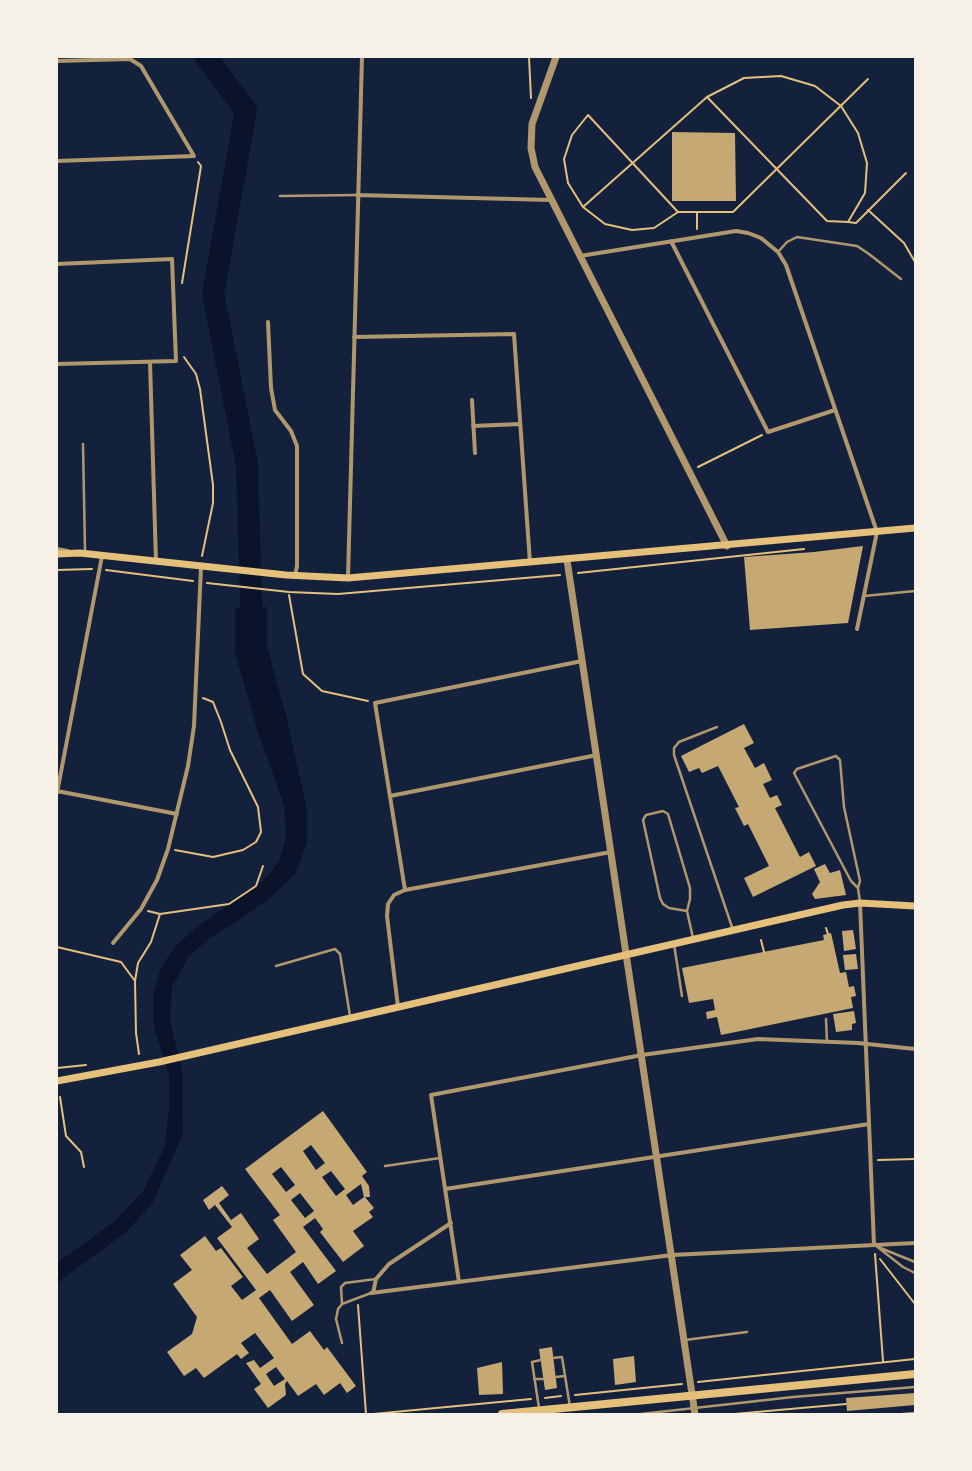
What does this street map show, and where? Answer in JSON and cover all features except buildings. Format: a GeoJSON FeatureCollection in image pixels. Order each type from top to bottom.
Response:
{"type":"FeatureCollection","features":[{"type":"Feature","properties":{"kind":"main road"},"geometry":{"type":"LineString","coordinates":[[57,554],[82,554],[156,562],[201,563],[234,570],[262,573],[348,578],[727,546],[915,528]]}},
{"type":"Feature","properties":{"kind":"main road"},"geometry":{"type":"LineString","coordinates":[[57,1080],[159,1062],[843,905],[860,903],[915,906]]}},
{"type":"Feature","properties":{"kind":"main road"},"geometry":{"type":"LineString","coordinates":[[502,1414],[915,1374]]}},
{"type":"Feature","properties":{"kind":"street"},"geometry":{"type":"LineString","coordinates":[[348,578],[357,195],[362,57]]}},
{"type":"Feature","properties":{"kind":"street"},"geometry":{"type":"LineString","coordinates":[[556,57],[532,124],[530,136],[535,167],[550,200],[727,546]]}},
{"type":"Feature","properties":{"kind":"street"},"geometry":{"type":"LineString","coordinates":[[57,61],[70,59],[130,59],[141,66],[194,156],[57,161]]}},
{"type":"Feature","properties":{"kind":"street"},"geometry":{"type":"LineString","coordinates":[[357,195],[550,200]]}},
{"type":"Feature","properties":{"kind":"street"},"geometry":{"type":"LineString","coordinates":[[579,256],[736,231],[748,233],[761,238],[778,252],[786,265],[877,532],[857,629]]}},
{"type":"Feature","properties":{"kind":"street"},"geometry":{"type":"LineString","coordinates":[[670,241],[768,432],[836,410]]}},
{"type":"Feature","properties":{"kind":"street"},"geometry":{"type":"LineString","coordinates":[[57,264],[172,259],[176,361],[57,364]]}},
{"type":"Feature","properties":{"kind":"street"},"geometry":{"type":"LineString","coordinates":[[268,322],[271,388],[275,410],[291,431],[297,446],[297,566],[295,576]]}},
{"type":"Feature","properties":{"kind":"street"},"geometry":{"type":"LineString","coordinates":[[354,337],[514,334],[530,563]]}},
{"type":"Feature","properties":{"kind":"street"},"geometry":{"type":"LineString","coordinates":[[150,362],[156,562]]}},
{"type":"Feature","properties":{"kind":"street"},"geometry":{"type":"LineString","coordinates":[[472,400],[475,453]]}},
{"type":"Feature","properties":{"kind":"street"},"geometry":{"type":"LineString","coordinates":[[473,426],[520,424]]}},
{"type":"Feature","properties":{"kind":"street"},"geometry":{"type":"LineString","coordinates":[[57,549],[82,554]]}},
{"type":"Feature","properties":{"kind":"street"},"geometry":{"type":"LineString","coordinates":[[102,556],[57,792],[177,814]]}},
{"type":"Feature","properties":{"kind":"street"},"geometry":{"type":"LineString","coordinates":[[567,560],[693,1396],[693,1411]]}},
{"type":"Feature","properties":{"kind":"street"},"geometry":{"type":"LineString","coordinates":[[113,943],[141,909],[157,880],[168,849],[177,814],[188,766],[194,726],[201,563]]}},
{"type":"Feature","properties":{"kind":"street"},"geometry":{"type":"LineString","coordinates":[[405,890],[375,703],[582,661]]}},
{"type":"Feature","properties":{"kind":"street"},"geometry":{"type":"LineString","coordinates":[[390,796],[597,755]]}},
{"type":"Feature","properties":{"kind":"street"},"geometry":{"type":"LineString","coordinates":[[398,1007],[387,916],[388,904],[394,895],[405,890],[611,852]]}},
{"type":"Feature","properties":{"kind":"street"},"geometry":{"type":"LineString","coordinates":[[860,903],[874,1245]]}},
{"type":"Feature","properties":{"kind":"street"},"geometry":{"type":"LineString","coordinates":[[459,1282],[431,1095],[642,1055],[758,1039],[866,1044],[915,1049]]}},
{"type":"Feature","properties":{"kind":"street"},"geometry":{"type":"LineString","coordinates":[[445,1189],[869,1124]]}},
{"type":"Feature","properties":{"kind":"street"},"geometry":{"type":"LineString","coordinates":[[451,1222],[390,1264],[376,1279],[372,1293],[672,1255],[915,1243]]}},
{"type":"Feature","properties":{"kind":"lane"},"geometry":{"type":"LineString","coordinates":[[280,196],[357,195]]}},
{"type":"Feature","properties":{"kind":"lane"},"geometry":{"type":"LineString","coordinates":[[778,252],[787,242],[797,237],[857,246],[901,279]]}},
{"type":"Feature","properties":{"kind":"lane"},"geometry":{"type":"LineString","coordinates":[[82,554],[83,444]]}},
{"type":"Feature","properties":{"kind":"lane"},"geometry":{"type":"LineString","coordinates":[[864,596],[915,591]]}},
{"type":"Feature","properties":{"kind":"lane"},"geometry":{"type":"LineString","coordinates":[[717,727],[679,742],[674,748],[674,755],[733,930]]}},
{"type":"Feature","properties":{"kind":"lane"},"geometry":{"type":"LineString","coordinates":[[858,888],[851,881],[794,774],[797,769],[834,756],[838,756],[840,760],[844,807],[860,881],[858,888],[860,903]]}},
{"type":"Feature","properties":{"kind":"lane"},"geometry":{"type":"LineString","coordinates":[[687,911],[669,908],[663,904],[660,898],[643,820],[646,815],[663,811],[668,814],[690,888],[690,899],[687,911],[694,939]]}},
{"type":"Feature","properties":{"kind":"lane"},"geometry":{"type":"LineString","coordinates":[[674,944],[682,996]]}},
{"type":"Feature","properties":{"kind":"lane"},"geometry":{"type":"LineString","coordinates":[[276,966],[335,949],[340,954],[351,1017]]}},
{"type":"Feature","properties":{"kind":"lane"},"geometry":{"type":"LineString","coordinates":[[826,1019],[828,1042]]}},
{"type":"Feature","properties":{"kind":"lane"},"geometry":{"type":"LineString","coordinates":[[385,1166],[440,1158]]}},
{"type":"Feature","properties":{"kind":"lane"},"geometry":{"type":"LineString","coordinates":[[874,1245],[915,1262]]}},
{"type":"Feature","properties":{"kind":"lane"},"geometry":{"type":"LineString","coordinates":[[874,1245],[903,1267],[915,1273]]}},
{"type":"Feature","properties":{"kind":"lane"},"geometry":{"type":"LineString","coordinates":[[342,1304],[341,1287],[343,1285],[376,1279]]}},
{"type":"Feature","properties":{"kind":"lane"},"geometry":{"type":"LineString","coordinates":[[342,1344],[336,1319],[338,1309],[342,1304],[372,1293]]}},
{"type":"Feature","properties":{"kind":"lane"},"geometry":{"type":"LineString","coordinates":[[684,1340],[746,1332]]}},
{"type":"Feature","properties":{"kind":"lane"},"geometry":{"type":"LineString","coordinates":[[553,1358],[562,1357],[570,1408]]}},
{"type":"Feature","properties":{"kind":"lane"},"geometry":{"type":"LineString","coordinates":[[539,1411],[532,1362],[540,1360]]}},
{"type":"Feature","properties":{"kind":"lane"},"geometry":{"type":"LineString","coordinates":[[556,1377],[565,1376]]}},
{"type":"Feature","properties":{"kind":"lane"},"geometry":{"type":"LineString","coordinates":[[534,1379],[543,1378]]}},
{"type":"Feature","properties":{"kind":"lane"},"geometry":{"type":"LineString","coordinates":[[641,1414],[693,1411],[794,1397],[915,1387]]}},
{"type":"Feature","properties":{"kind":"lane"},"geometry":{"type":"LineString","coordinates":[[903,1414],[915,1413]]}},
{"type":"Feature","properties":{"kind":"path"},"geometry":{"type":"LineString","coordinates":[[529,57],[531,101]]}},
{"type":"Feature","properties":{"kind":"path"},"geometry":{"type":"LineString","coordinates":[[584,207],[707,96],[744,78],[781,76],[815,86],[841,106],[858,133],[867,163],[865,193],[848,222]]}},
{"type":"Feature","properties":{"kind":"path"},"geometry":{"type":"LineString","coordinates":[[678,212],[588,115],[572,135],[564,159],[568,183],[584,207],[606,224],[632,230],[654,228],[678,212],[733,212],[868,79]]}},
{"type":"Feature","properties":{"kind":"path"},"geometry":{"type":"LineString","coordinates":[[707,96],[827,220],[856,222],[906,173]]}},
{"type":"Feature","properties":{"kind":"path"},"geometry":{"type":"LineString","coordinates":[[182,290],[201,166],[194,156]]}},
{"type":"Feature","properties":{"kind":"path"},"geometry":{"type":"LineString","coordinates":[[868,210],[904,243],[915,262]]}},
{"type":"Feature","properties":{"kind":"path"},"geometry":{"type":"LineString","coordinates":[[697,212],[698,237]]}},
{"type":"Feature","properties":{"kind":"path"},"geometry":{"type":"LineString","coordinates":[[183,353],[184,358],[196,374],[198,382],[213,485],[213,503],[201,563]]}},
{"type":"Feature","properties":{"kind":"path"},"geometry":{"type":"LineString","coordinates":[[689,472],[768,432]]}},
{"type":"Feature","properties":{"kind":"path"},"geometry":{"type":"LineString","coordinates":[[57,570],[99,569],[231,586],[338,594],[569,574],[812,548]]}},
{"type":"Feature","properties":{"kind":"path"},"geometry":{"type":"LineString","coordinates":[[289,594],[303,674],[322,691],[375,703]]}},
{"type":"Feature","properties":{"kind":"path"},"geometry":{"type":"LineString","coordinates":[[168,849],[213,857],[243,850],[256,842],[261,832],[258,807],[230,750],[213,702],[195,696]]}},
{"type":"Feature","properties":{"kind":"path"},"geometry":{"type":"LineString","coordinates":[[141,909],[160,914],[229,904],[256,886],[263,866]]}},
{"type":"Feature","properties":{"kind":"path"},"geometry":{"type":"LineString","coordinates":[[139,1054],[136,1033],[135,981],[138,963],[151,942],[160,914]]}},
{"type":"Feature","properties":{"kind":"path"},"geometry":{"type":"LineString","coordinates":[[826,928],[828,934]]}},
{"type":"Feature","properties":{"kind":"path"},"geometry":{"type":"LineString","coordinates":[[761,940],[764,952]]}},
{"type":"Feature","properties":{"kind":"path"},"geometry":{"type":"LineString","coordinates":[[57,947],[121,962],[135,981]]}},
{"type":"Feature","properties":{"kind":"path"},"geometry":{"type":"LineString","coordinates":[[60,1097],[66,1136],[81,1152],[84,1167]]}},
{"type":"Feature","properties":{"kind":"path"},"geometry":{"type":"LineString","coordinates":[[871,1160],[915,1159]]}},
{"type":"Feature","properties":{"kind":"path"},"geometry":{"type":"LineString","coordinates":[[874,1245],[883,1362]]}},
{"type":"Feature","properties":{"kind":"path"},"geometry":{"type":"LineString","coordinates":[[875,1252],[915,1304]]}},
{"type":"Feature","properties":{"kind":"path"},"geometry":{"type":"LineString","coordinates":[[358,1304],[366,1414]]}},
{"type":"Feature","properties":{"kind":"path"},"geometry":{"type":"LineString","coordinates":[[715,1380],[915,1359]]}},
{"type":"Feature","properties":{"kind":"path"},"geometry":{"type":"LineString","coordinates":[[373,1414],[663,1386]]}},
{"type":"Feature","properties":{"kind":"path"},"geometry":{"type":"LineString","coordinates":[[734,1414],[846,1404]]}},
{"type":"Feature","properties":{"kind":"water"},"geometry":{"type":"Polygon","coordinates":[[[267,607],[267,647],[286,715],[307,810],[307,843],[295,874],[270,898],[209,939],[189,956],[172,987],[170,1021],[182,1069],[183,1134],[152,1204],[126,1232],[57,1283],[57,1263],[115,1221],[143,1191],[164,1148],[169,1111],[169,1075],[154,1027],[153,996],[160,970],[174,947],[197,927],[263,881],[279,862],[286,837],[284,805],[258,732],[235,653],[235,608],[267,607]]]}},
{"type":"Feature","properties":{"kind":"waterway"},"geometry":{"type":"LineString","coordinates":[[206,57],[246,110],[213,294],[247,465],[252,636]]}}]}
